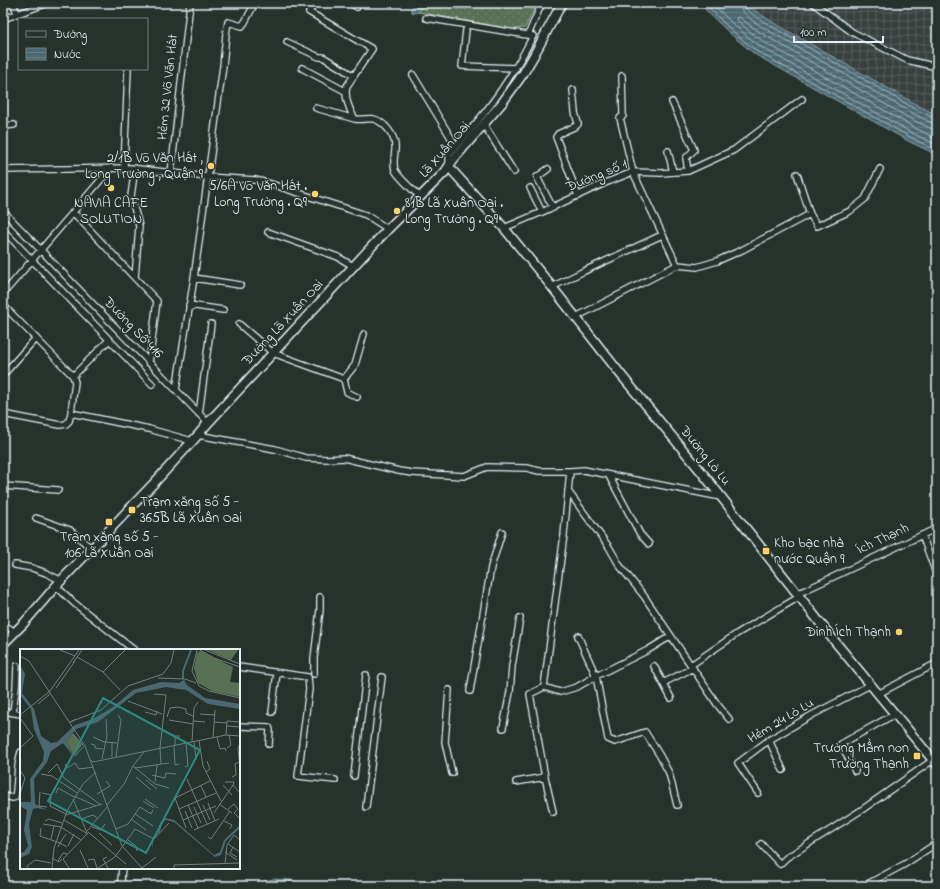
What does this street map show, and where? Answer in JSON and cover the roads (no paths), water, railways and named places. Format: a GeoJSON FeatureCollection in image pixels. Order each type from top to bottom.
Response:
{"type":"FeatureCollection","features":[{"type":"Feature","properties":{"kind":"main road","name":"Lã Xuân Oai"},"geometry":{"type":"LineString","coordinates":[[388,229],[449,167],[453,160],[502,103],[523,74],[562,3]]}},
{"type":"Feature","properties":{"kind":"main road","name":"Đường Lò Lu"},"geometry":{"type":"LineString","coordinates":[[449,167],[504,228],[722,498],[870,685],[935,763]]}},
{"type":"Feature","properties":{"kind":"main road","name":"Đường Lã Xuân Oai"},"geometry":{"type":"LineString","coordinates":[[195,438],[388,229]]}},
{"type":"Feature","properties":{"kind":"main road"},"geometry":{"type":"LineString","coordinates":[[3,644],[195,438]]}},
{"type":"Feature","properties":{"kind":"street"},"geometry":{"type":"LineString","coordinates":[[13,3],[17,14]]}},
{"type":"Feature","properties":{"kind":"street"},"geometry":{"type":"LineString","coordinates":[[3,19],[48,3]]}},
{"type":"Feature","properties":{"kind":"street","name":"Hẻm 32 Võ Văn Hát"},"geometry":{"type":"LineString","coordinates":[[171,173],[190,3]]}},
{"type":"Feature","properties":{"kind":"street"},"geometry":{"type":"LineString","coordinates":[[176,390],[194,278],[228,22],[242,26],[255,3]]}},
{"type":"Feature","properties":{"kind":"street"},"geometry":{"type":"LineString","coordinates":[[314,3],[309,12],[372,49],[347,86],[346,97],[352,114],[356,119]]}},
{"type":"Feature","properties":{"kind":"street"},"geometry":{"type":"LineString","coordinates":[[350,3],[357,7]]}},
{"type":"Feature","properties":{"kind":"street"},"geometry":{"type":"LineString","coordinates":[[449,167],[449,154],[486,111],[516,68],[531,35],[542,3]]}},
{"type":"Feature","properties":{"kind":"street"},"geometry":{"type":"LineString","coordinates":[[813,3],[852,32],[907,60],[937,67]]}},
{"type":"Feature","properties":{"kind":"street"},"geometry":{"type":"LineString","coordinates":[[426,18],[531,35]]}},
{"type":"Feature","properties":{"kind":"street"},"geometry":{"type":"LineString","coordinates":[[466,30],[462,66],[516,68]]}},
{"type":"Feature","properties":{"kind":"street"},"geometry":{"type":"LineString","coordinates":[[287,42],[322,57],[354,76]]}},
{"type":"Feature","properties":{"kind":"street"},"geometry":{"type":"LineString","coordinates":[[302,68],[346,91]]}},
{"type":"Feature","properties":{"kind":"street"},"geometry":{"type":"LineString","coordinates":[[124,168],[128,70]]}},
{"type":"Feature","properties":{"kind":"street"},"geometry":{"type":"LineString","coordinates":[[413,75],[456,146]]}},
{"type":"Feature","properties":{"kind":"street"},"geometry":{"type":"LineString","coordinates":[[622,76],[623,116],[620,118],[633,172],[676,266]]}},
{"type":"Feature","properties":{"kind":"street"},"geometry":{"type":"LineString","coordinates":[[573,90],[575,112],[578,124],[558,134],[556,137],[578,196]]}},
{"type":"Feature","properties":{"kind":"street","name":"Đường số 1"},"geometry":{"type":"LineString","coordinates":[[504,228],[633,172],[661,173],[688,171],[734,150],[802,99]]}},
{"type":"Feature","properties":{"kind":"street"},"geometry":{"type":"LineString","coordinates":[[672,102],[694,150],[686,158],[688,171]]}},
{"type":"Feature","properties":{"kind":"street"},"geometry":{"type":"LineString","coordinates":[[316,108],[356,119],[374,119],[386,127],[394,138],[394,168],[397,174],[420,197]]}},
{"type":"Feature","properties":{"kind":"street"},"geometry":{"type":"LineString","coordinates":[[484,124],[514,172]]}},
{"type":"Feature","properties":{"kind":"street"},"geometry":{"type":"LineString","coordinates":[[3,126],[14,125]]}},
{"type":"Feature","properties":{"kind":"street"},"geometry":{"type":"LineString","coordinates":[[668,151],[673,172]]}},
{"type":"Feature","properties":{"kind":"street"},"geometry":{"type":"LineString","coordinates":[[3,294],[111,168]]}},
{"type":"Feature","properties":{"kind":"street"},"geometry":{"type":"LineString","coordinates":[[135,168],[131,196],[139,226],[135,278]]}},
{"type":"Feature","properties":{"kind":"street"},"geometry":{"type":"LineString","coordinates":[[3,170],[135,168],[207,177],[255,180],[366,215],[388,229]]}},
{"type":"Feature","properties":{"kind":"street"},"geometry":{"type":"LineString","coordinates":[[548,169],[537,178],[552,208]]}},
{"type":"Feature","properties":{"kind":"street"},"geometry":{"type":"LineString","coordinates":[[797,174],[810,214],[817,226],[850,211],[865,199],[880,169]]}},
{"type":"Feature","properties":{"kind":"street"},"geometry":{"type":"LineString","coordinates":[[530,188],[542,212]]}},
{"type":"Feature","properties":{"kind":"street","name":"Đường Số 416"},"geometry":{"type":"LineString","coordinates":[[3,211],[208,423]]}},
{"type":"Feature","properties":{"kind":"street"},"geometry":{"type":"LineString","coordinates":[[74,212],[157,300],[149,362]]}},
{"type":"Feature","properties":{"kind":"street"},"geometry":{"type":"LineString","coordinates":[[576,317],[676,266],[697,267],[717,261],[742,250],[810,214]]}},
{"type":"Feature","properties":{"kind":"street"},"geometry":{"type":"LineString","coordinates":[[3,230],[152,384]]}},
{"type":"Feature","properties":{"kind":"street"},"geometry":{"type":"LineString","coordinates":[[268,232],[338,257],[353,266]]}},
{"type":"Feature","properties":{"kind":"street"},"geometry":{"type":"LineString","coordinates":[[552,287],[662,235]]}},
{"type":"Feature","properties":{"kind":"street"},"geometry":{"type":"LineString","coordinates":[[194,278],[240,285]]}},
{"type":"Feature","properties":{"kind":"street"},"geometry":{"type":"LineString","coordinates":[[3,305],[74,376],[75,382],[71,413],[66,424],[3,414]]}},
{"type":"Feature","properties":{"kind":"street"},"geometry":{"type":"LineString","coordinates":[[189,305],[223,310]]}},
{"type":"Feature","properties":{"kind":"street"},"geometry":{"type":"LineString","coordinates":[[199,414],[211,324]]}},
{"type":"Feature","properties":{"kind":"street"},"geometry":{"type":"LineString","coordinates":[[239,324],[273,352],[344,379]]}},
{"type":"Feature","properties":{"kind":"street"},"geometry":{"type":"LineString","coordinates":[[344,379],[355,365],[364,334]]}},
{"type":"Feature","properties":{"kind":"street"},"geometry":{"type":"LineString","coordinates":[[3,375],[36,338]]}},
{"type":"Feature","properties":{"kind":"street"},"geometry":{"type":"LineString","coordinates":[[74,376],[109,340]]}},
{"type":"Feature","properties":{"kind":"street"},"geometry":{"type":"LineString","coordinates":[[344,379],[347,392],[357,397]]}},
{"type":"Feature","properties":{"kind":"street"},"geometry":{"type":"LineString","coordinates":[[71,413],[195,438],[275,449],[306,458],[344,458],[412,473],[464,476],[493,467],[527,468],[539,471],[584,470],[722,498]]}},
{"type":"Feature","properties":{"kind":"street"},"geometry":{"type":"LineString","coordinates":[[544,687],[564,535],[570,471]]}},
{"type":"Feature","properties":{"kind":"street"},"geometry":{"type":"LineString","coordinates":[[609,476],[640,534],[648,544]]}},
{"type":"Feature","properties":{"kind":"street"},"geometry":{"type":"LineString","coordinates":[[3,486],[58,490]]}},
{"type":"Feature","properties":{"kind":"street"},"geometry":{"type":"LineString","coordinates":[[568,491],[609,547],[620,566],[644,596],[717,704],[729,719]]}},
{"type":"Feature","properties":{"kind":"street"},"geometry":{"type":"LineString","coordinates":[[36,518],[70,530],[92,549]]}},
{"type":"Feature","properties":{"kind":"street","name":"Ích Thạnh"},"geometry":{"type":"LineString","coordinates":[[664,683],[692,667],[738,633],[798,595],[937,528]]}},
{"type":"Feature","properties":{"kind":"street"},"geometry":{"type":"LineString","coordinates":[[470,691],[491,567],[502,532]]}},
{"type":"Feature","properties":{"kind":"street"},"geometry":{"type":"LineString","coordinates":[[922,535],[937,576]]}},
{"type":"Feature","properties":{"kind":"street"},"geometry":{"type":"LineString","coordinates":[[15,565],[46,572],[59,584],[74,603],[133,649]]}},
{"type":"Feature","properties":{"kind":"street"},"geometry":{"type":"LineString","coordinates":[[314,674],[314,658],[320,610],[320,597]]}},
{"type":"Feature","properties":{"kind":"street"},"geometry":{"type":"LineString","coordinates":[[503,728],[510,692],[512,666],[520,618]]}},
{"type":"Feature","properties":{"kind":"street"},"geometry":{"type":"LineString","coordinates":[[3,624],[15,632]]}},
{"type":"Feature","properties":{"kind":"street"},"geometry":{"type":"LineString","coordinates":[[578,636],[596,676],[608,739],[615,742],[645,732],[669,773],[677,805]]}},
{"type":"Feature","properties":{"kind":"street"},"geometry":{"type":"LineString","coordinates":[[553,812],[530,694],[544,687],[560,692],[577,687],[648,650],[671,636]]}},
{"type":"Feature","properties":{"kind":"street"},"geometry":{"type":"LineString","coordinates":[[878,694],[937,663]]}},
{"type":"Feature","properties":{"kind":"street"},"geometry":{"type":"LineString","coordinates":[[13,712],[17,666]]}},
{"type":"Feature","properties":{"kind":"street"},"geometry":{"type":"LineString","coordinates":[[654,666],[671,698]]}},
{"type":"Feature","properties":{"kind":"street"},"geometry":{"type":"LineString","coordinates":[[240,667],[308,677],[309,689],[298,776],[335,780]]}},
{"type":"Feature","properties":{"kind":"street"},"geometry":{"type":"LineString","coordinates":[[272,712],[277,673]]}},
{"type":"Feature","properties":{"kind":"street"},"geometry":{"type":"LineString","coordinates":[[354,776],[366,675]]}},
{"type":"Feature","properties":{"kind":"street"},"geometry":{"type":"LineString","coordinates":[[366,807],[382,677]]}},
{"type":"Feature","properties":{"kind":"street","name":"Hẻm 24 Lò Lu"},"geometry":{"type":"LineString","coordinates":[[758,793],[738,763],[770,740],[812,715],[870,685]]}},
{"type":"Feature","properties":{"kind":"street"},"geometry":{"type":"LineString","coordinates":[[450,690],[445,742],[452,773]]}},
{"type":"Feature","properties":{"kind":"street"},"geometry":{"type":"LineString","coordinates":[[3,711],[20,714]]}},
{"type":"Feature","properties":{"kind":"street"},"geometry":{"type":"LineString","coordinates":[[855,771],[841,744],[895,714]]}},
{"type":"Feature","properties":{"kind":"street"},"geometry":{"type":"LineString","coordinates":[[240,726],[269,727],[269,744]]}},
{"type":"Feature","properties":{"kind":"street"},"geometry":{"type":"LineString","coordinates":[[770,740],[783,770]]}},
{"type":"Feature","properties":{"kind":"street"},"geometry":{"type":"LineString","coordinates":[[3,796],[15,797],[18,761],[20,755]]}},
{"type":"Feature","properties":{"kind":"street"},"geometry":{"type":"LineString","coordinates":[[761,844],[780,864],[786,858],[935,763]]}},
{"type":"Feature","properties":{"kind":"street"},"geometry":{"type":"LineString","coordinates":[[516,782],[545,777]]}},
{"type":"Feature","properties":{"kind":"street"},"geometry":{"type":"LineString","coordinates":[[864,886],[905,864],[937,843]]}},
{"type":"Feature","properties":{"kind":"street"},"geometry":{"type":"LineString","coordinates":[[122,869],[122,880],[124,886]]}},
{"type":"Feature","properties":{"kind":"water"},"geometry":{"type":"Polygon","coordinates":[[[416,3],[424,3],[418,12],[415,13],[412,12],[411,9],[416,3]]]}},
{"type":"Feature","properties":{"kind":"water"},"geometry":{"type":"Polygon","coordinates":[[[699,3],[746,3],[774,23],[937,115],[937,155],[908,141],[756,55],[726,30],[699,3]]]}},
{"type":"Feature","properties":{"kind":"water"},"geometry":{"type":"Polygon","coordinates":[[[273,879],[290,880],[310,886],[252,886],[273,879]]]}},
{"type":"Feature","properties":{"kind":"water"},"geometry":{"type":"Polygon","coordinates":[[[130,881],[139,881],[149,886],[116,886],[130,881]]]}},
{"type":"Feature","properties":{"kind":"place","name":"2/1B Võ Văn Hát , Long Trường , Quận 9"},"geometry":{"type":"Point","coordinates":[211,166]}},
{"type":"Feature","properties":{"kind":"place","name":"NAVIA CAFE SOLUTION"},"geometry":{"type":"Point","coordinates":[111,188]}},
{"type":"Feature","properties":{"kind":"place","name":"5/6A Võ Văn Hát . Long Trường . Q9"},"geometry":{"type":"Point","coordinates":[315,194]}},
{"type":"Feature","properties":{"kind":"place","name":"81B Lã Xuân Oai . Long Trường . Q9"},"geometry":{"type":"Point","coordinates":[397,211]}},
{"type":"Feature","properties":{"kind":"place","name":"Trạm xăng số 5 - 365B Lã Xuân Oai"},"geometry":{"type":"Point","coordinates":[132,510]}},
{"type":"Feature","properties":{"kind":"place","name":"Trạm xăng số 5 - 106 Lã Xuân Oai"},"geometry":{"type":"Point","coordinates":[109,522]}},
{"type":"Feature","properties":{"kind":"place","name":"Kho bạc nhà nước Quận 9"},"geometry":{"type":"Point","coordinates":[766,551]}},
{"type":"Feature","properties":{"kind":"place","name":"Đình Ích Thạnh"},"geometry":{"type":"Point","coordinates":[899,632]}},
{"type":"Feature","properties":{"kind":"place","name":"Trường Mầm non Trường Thạnh"},"geometry":{"type":"Point","coordinates":[917,756]}}]}
